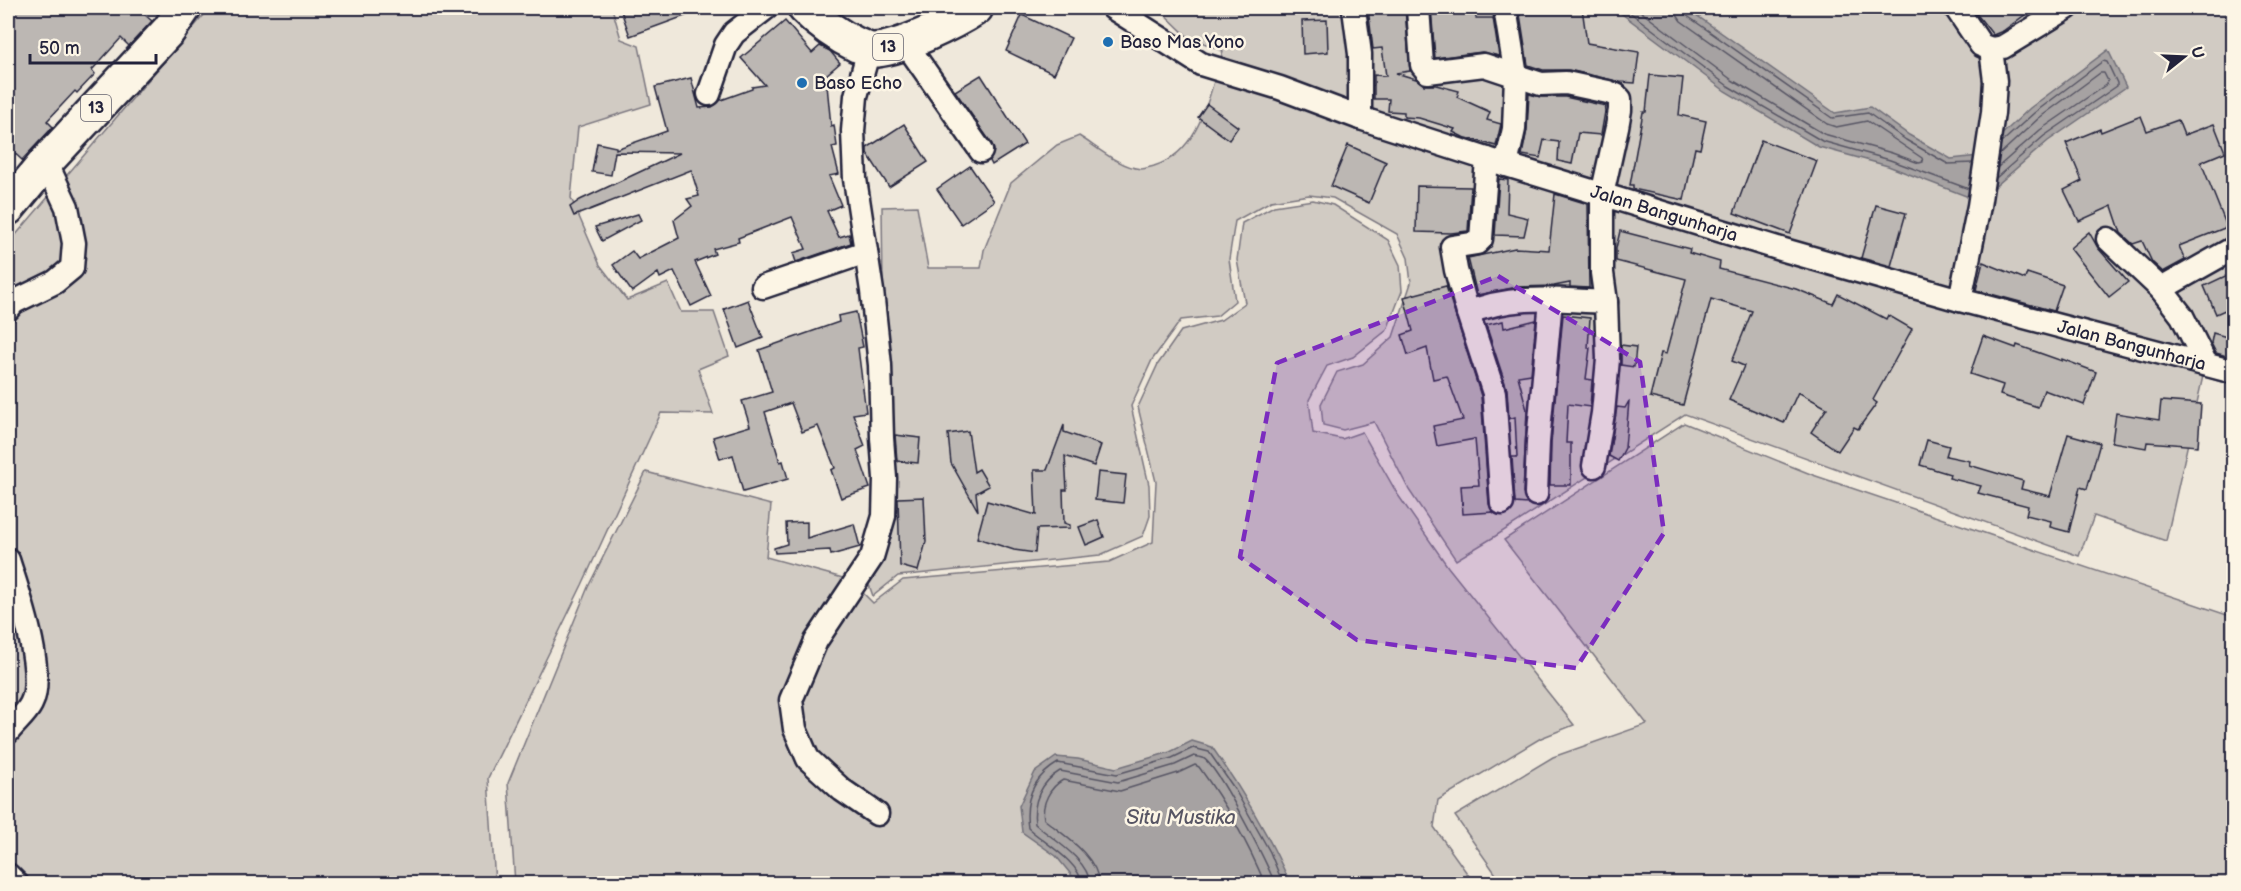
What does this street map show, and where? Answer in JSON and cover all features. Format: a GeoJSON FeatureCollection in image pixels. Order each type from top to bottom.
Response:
{"type":"FeatureCollection","features":[{"type":"Feature","properties":{"kind":"highway","name":"13"},"geometry":{"type":"LineString","coordinates":[[8,208],[46,162],[169,30],[184,8]]}},
{"type":"Feature","properties":{"kind":"highway","name":"13"},"geometry":{"type":"LineString","coordinates":[[805,8],[819,23],[839,37],[869,50],[904,42],[939,28],[976,8]]}},
{"type":"Feature","properties":{"kind":"street"},"geometry":{"type":"LineString","coordinates":[[709,94],[726,45],[734,33],[766,8]]}},
{"type":"Feature","properties":{"kind":"street","name":"Jalan Bangunharja"},"geometry":{"type":"LineString","coordinates":[[1113,8],[1202,64],[1281,88],[1360,118],[1602,195],[1960,300],[2234,372]]}},
{"type":"Feature","properties":{"kind":"street"},"geometry":{"type":"LineString","coordinates":[[1418,8],[1422,65],[1425,70],[1434,72],[1484,65],[1541,84],[1566,83],[1618,96],[1619,119],[1602,195],[1602,273],[1606,302],[1608,358],[1603,414],[1594,466]]}},
{"type":"Feature","properties":{"kind":"street"},"geometry":{"type":"LineString","coordinates":[[1502,503],[1494,393],[1468,313],[1452,247],[1477,243],[1481,239],[1497,162],[1514,129],[1516,76],[1505,8]]}},
{"type":"Feature","properties":{"kind":"street"},"geometry":{"type":"LineString","coordinates":[[1956,8],[1981,45],[1990,49],[2003,47],[2067,8]]}},
{"type":"Feature","properties":{"kind":"street"},"geometry":{"type":"LineString","coordinates":[[1354,9],[1360,54],[1360,118]]}},
{"type":"Feature","properties":{"kind":"street"},"geometry":{"type":"LineString","coordinates":[[904,42],[981,152]]}},
{"type":"Feature","properties":{"kind":"street"},"geometry":{"type":"LineString","coordinates":[[1960,300],[1979,206],[1992,113],[1995,81],[1990,49]]}},
{"type":"Feature","properties":{"kind":"street"},"geometry":{"type":"LineString","coordinates":[[869,50],[856,96],[853,131],[855,179],[880,365],[885,478],[884,516],[873,557],[816,641],[791,700],[795,729],[808,759],[842,790],[877,814]]}},
{"type":"Feature","properties":{"kind":"street"},"geometry":{"type":"LineString","coordinates":[[8,309],[14,302],[55,282],[72,268],[74,243],[67,207],[46,162]]}},
{"type":"Feature","properties":{"kind":"street"},"geometry":{"type":"LineString","coordinates":[[2108,239],[2162,289],[2182,316],[2206,364]]}},
{"type":"Feature","properties":{"kind":"street"},"geometry":{"type":"LineString","coordinates":[[2162,289],[2234,248]]}},
{"type":"Feature","properties":{"kind":"street"},"geometry":{"type":"LineString","coordinates":[[763,287],[866,252]]}},
{"type":"Feature","properties":{"kind":"street"},"geometry":{"type":"LineString","coordinates":[[1468,313],[1502,302],[1518,300],[1606,302]]}},
{"type":"Feature","properties":{"kind":"street"},"geometry":{"type":"LineString","coordinates":[[1536,494],[1539,422],[1551,300]]}},
{"type":"Feature","properties":{"kind":"street"},"geometry":{"type":"LineString","coordinates":[[8,560],[28,621],[36,685],[31,704],[8,732]]}},
{"type":"Feature","properties":{"kind":"street"},"geometry":{"type":"LineString","coordinates":[[8,875],[17,884]]}},
{"type":"Feature","properties":{"kind":"highlighted area"},"geometry":{"type":"Polygon","coordinates":[[[1498,276],[1640,362],[1664,533],[1576,668],[1357,640],[1240,557],[1277,363],[1498,276]]]}},
{"type":"Feature","properties":{"kind":"shaded area"},"geometry":{"type":"Polygon","coordinates":[[[210,8],[612,8],[621,39],[639,46],[651,104],[578,127],[571,198],[600,265],[627,300],[668,283],[681,312],[714,312],[729,356],[698,369],[713,414],[661,413],[582,585],[488,778],[495,883],[8,883],[8,244],[210,8]]]}},
{"type":"Feature","properties":{"kind":"shaded area"},"geometry":{"type":"Polygon","coordinates":[[[1158,8],[2233,8],[2233,386],[2203,376],[2166,541],[2094,516],[2079,556],[1685,414],[1456,560],[1409,490],[1374,422],[1343,430],[1323,425],[1321,404],[1337,372],[1363,364],[1393,337],[1411,283],[1408,258],[1397,234],[1333,198],[1309,195],[1271,201],[1235,221],[1229,259],[1235,301],[1217,316],[1181,320],[1152,360],[1131,406],[1149,485],[1150,516],[1143,536],[1100,555],[898,576],[873,596],[867,579],[885,554],[892,517],[889,364],[883,289],[882,207],[917,206],[928,268],[981,268],[984,250],[1011,183],[1057,145],[1079,136],[1116,161],[1141,169],[1154,166],[1170,158],[1183,148],[1201,119],[1223,51],[1187,36],[1158,8]]]}},
{"type":"Feature","properties":{"kind":"shaded area"},"geometry":{"type":"Polygon","coordinates":[[[1313,200],[1333,205],[1388,240],[1400,265],[1402,291],[1387,330],[1353,357],[1327,366],[1309,400],[1313,433],[1342,439],[1362,432],[1398,495],[1448,567],[1574,725],[1541,738],[1438,800],[1434,827],[1474,883],[515,883],[508,783],[588,587],[646,472],[771,505],[766,557],[850,580],[873,603],[903,580],[1109,562],[1153,542],[1156,482],[1138,407],[1158,364],[1181,331],[1221,320],[1245,303],[1237,260],[1242,223],[1274,206],[1313,200]]]}},
{"type":"Feature","properties":{"kind":"shaded area"},"geometry":{"type":"Polygon","coordinates":[[[1684,423],[1813,475],[2233,617],[2233,883],[1502,883],[1455,816],[1553,757],[1647,724],[1504,540],[1684,423]]]}},
{"type":"Feature","properties":{"kind":"water"},"geometry":{"type":"Polygon","coordinates":[[[1614,8],[1686,8],[1835,113],[1870,107],[1909,135],[1951,159],[1979,156],[2030,108],[2108,50],[2126,87],[2048,141],[1991,190],[1966,196],[1888,166],[1819,147],[1725,91],[1614,8]]]}},
{"type":"Feature","properties":{"kind":"water","name":"Situ Mustika"},"geometry":{"type":"Polygon","coordinates":[[[1192,741],[1212,747],[1254,813],[1290,883],[1078,883],[1056,856],[1022,832],[1019,806],[1035,772],[1056,757],[1078,759],[1116,768],[1170,752],[1192,741]]]}},
{"type":"Feature","properties":{"kind":"building"},"geometry":{"type":"Polygon","coordinates":[[[8,8],[137,8],[152,21],[129,46],[121,38],[92,70],[95,74],[77,93],[75,91],[47,121],[53,127],[22,160],[8,147],[8,8]]]}},
{"type":"Feature","properties":{"kind":"building"},"geometry":{"type":"Polygon","coordinates":[[[620,8],[704,8],[704,9],[630,36],[620,8]]]}},
{"type":"Feature","properties":{"kind":"building"},"geometry":{"type":"Polygon","coordinates":[[[1368,8],[1405,8],[1410,71],[1396,73],[1416,79],[1424,85],[1436,85],[1459,91],[1457,97],[1490,112],[1487,120],[1501,124],[1496,146],[1463,137],[1453,132],[1455,129],[1419,118],[1404,117],[1404,112],[1388,111],[1389,99],[1374,99],[1374,75],[1386,76],[1382,48],[1373,49],[1368,8]]]}},
{"type":"Feature","properties":{"kind":"building"},"geometry":{"type":"Polygon","coordinates":[[[1431,8],[1451,8],[1451,10],[1474,8],[1476,18],[1493,18],[1499,56],[1482,52],[1435,58],[1431,8]]]}},
{"type":"Feature","properties":{"kind":"building"},"geometry":{"type":"Polygon","coordinates":[[[1519,8],[1582,8],[1587,43],[1639,52],[1635,83],[1620,82],[1569,70],[1543,70],[1528,65],[1519,8]]]}},
{"type":"Feature","properties":{"kind":"building"},"geometry":{"type":"Polygon","coordinates":[[[1972,8],[2034,8],[2003,31],[1993,35],[1972,8]]]}},
{"type":"Feature","properties":{"kind":"building"},"geometry":{"type":"Polygon","coordinates":[[[1022,15],[1071,38],[1054,74],[1006,51],[1022,15]]]}},
{"type":"Feature","properties":{"kind":"building"},"geometry":{"type":"Polygon","coordinates":[[[1327,20],[1328,52],[1303,54],[1302,21],[1327,20]]]}},
{"type":"Feature","properties":{"kind":"building"},"geometry":{"type":"Polygon","coordinates":[[[785,21],[812,53],[820,46],[830,51],[840,63],[826,75],[831,126],[834,125],[837,146],[832,147],[839,174],[829,176],[841,205],[827,211],[839,237],[849,234],[851,243],[796,262],[793,253],[806,249],[792,217],[738,238],[739,242],[713,249],[715,254],[695,262],[711,296],[691,306],[674,271],[660,278],[658,273],[632,292],[613,265],[632,251],[638,259],[679,238],[674,220],[692,206],[687,199],[699,196],[691,170],[574,216],[570,207],[580,200],[680,153],[615,152],[611,175],[592,172],[597,143],[616,147],[616,149],[667,131],[655,87],[691,78],[699,108],[712,107],[721,100],[752,89],[752,87],[765,85],[741,58],[785,21]]]}},
{"type":"Feature","properties":{"kind":"building"},"geometry":{"type":"Polygon","coordinates":[[[981,75],[1025,144],[992,165],[990,161],[994,150],[992,144],[955,91],[981,75]]]}},
{"type":"Feature","properties":{"kind":"building"},"geometry":{"type":"Polygon","coordinates":[[[1650,75],[1683,78],[1679,115],[1706,121],[1700,149],[1695,148],[1684,200],[1633,189],[1633,185],[1630,185],[1643,112],[1646,112],[1650,75]]]}},
{"type":"Feature","properties":{"kind":"building"},"geometry":{"type":"Polygon","coordinates":[[[1529,94],[1541,97],[1565,97],[1606,106],[1601,135],[1578,133],[1572,164],[1558,161],[1559,142],[1544,140],[1540,158],[1522,155],[1527,130],[1529,94]]]}},
{"type":"Feature","properties":{"kind":"building"},"geometry":{"type":"Polygon","coordinates":[[[1207,104],[1238,127],[1229,140],[1198,117],[1207,104]]]}},
{"type":"Feature","properties":{"kind":"building"},"geometry":{"type":"Polygon","coordinates":[[[2141,116],[2147,131],[2178,120],[2184,135],[2214,124],[2225,152],[2201,162],[2227,227],[2179,246],[2185,260],[2163,272],[2152,262],[2142,241],[2133,244],[2121,233],[2112,206],[2079,221],[2064,190],[2082,181],[2066,143],[2141,116]]]}},
{"type":"Feature","properties":{"kind":"building"},"geometry":{"type":"Polygon","coordinates":[[[904,124],[928,162],[889,187],[867,153],[867,148],[904,124]]]}},
{"type":"Feature","properties":{"kind":"building"},"geometry":{"type":"Polygon","coordinates":[[[1761,140],[1817,161],[1790,234],[1734,213],[1761,140]]]}},
{"type":"Feature","properties":{"kind":"building"},"geometry":{"type":"Polygon","coordinates":[[[1348,145],[1386,162],[1369,203],[1331,186],[1348,145]]]}},
{"type":"Feature","properties":{"kind":"building"},"geometry":{"type":"Polygon","coordinates":[[[970,166],[994,201],[961,224],[937,189],[970,166]]]}},
{"type":"Feature","properties":{"kind":"building"},"geometry":{"type":"Polygon","coordinates":[[[1499,179],[1508,180],[1507,213],[1528,218],[1524,236],[1495,235],[1499,179]]]}},
{"type":"Feature","properties":{"kind":"building"},"geometry":{"type":"Polygon","coordinates":[[[1417,186],[1471,187],[1468,231],[1416,232],[1417,186]]]}},
{"type":"Feature","properties":{"kind":"building"},"geometry":{"type":"Polygon","coordinates":[[[1555,194],[1588,204],[1589,288],[1570,287],[1570,283],[1517,287],[1477,295],[1468,258],[1515,248],[1549,250],[1555,194]]]}},
{"type":"Feature","properties":{"kind":"building"},"geometry":{"type":"Polygon","coordinates":[[[1876,205],[1906,213],[1891,266],[1861,258],[1876,205]]]}},
{"type":"Feature","properties":{"kind":"building"},"geometry":{"type":"Polygon","coordinates":[[[638,214],[641,220],[602,241],[595,227],[638,214]]]}},
{"type":"Feature","properties":{"kind":"building"},"geometry":{"type":"Polygon","coordinates":[[[1620,231],[1690,249],[1689,253],[1720,262],[1719,269],[1796,289],[1833,304],[1838,294],[1886,319],[1888,315],[1912,329],[1873,400],[1877,403],[1858,429],[1854,427],[1838,451],[1811,432],[1827,408],[1798,392],[1784,423],[1729,400],[1744,366],[1732,361],[1752,311],[1711,299],[1683,405],[1650,397],[1661,353],[1666,354],[1686,279],[1616,261],[1620,231]]]}},
{"type":"Feature","properties":{"kind":"building"},"geometry":{"type":"Polygon","coordinates":[[[2089,232],[2098,248],[2128,282],[2109,297],[2070,248],[2089,232]]]}},
{"type":"Feature","properties":{"kind":"building"},"geometry":{"type":"Polygon","coordinates":[[[1983,262],[2025,279],[2027,273],[2063,285],[2054,311],[1976,290],[1983,262]]]}},
{"type":"Feature","properties":{"kind":"building"},"geometry":{"type":"Polygon","coordinates":[[[2234,272],[2234,306],[2216,314],[2204,286],[2234,272]]]}},
{"type":"Feature","properties":{"kind":"building"},"geometry":{"type":"Polygon","coordinates":[[[1446,286],[1481,396],[1489,504],[1493,512],[1463,514],[1461,486],[1479,485],[1475,439],[1437,446],[1433,426],[1463,420],[1447,376],[1433,379],[1427,348],[1408,355],[1402,335],[1413,331],[1404,297],[1446,286]]]}},
{"type":"Feature","properties":{"kind":"building"},"geometry":{"type":"Polygon","coordinates":[[[748,300],[763,338],[738,348],[724,309],[748,300]]]}},
{"type":"Feature","properties":{"kind":"building"},"geometry":{"type":"Polygon","coordinates":[[[856,312],[863,347],[858,348],[866,412],[853,414],[865,446],[857,450],[870,488],[841,498],[831,470],[835,468],[818,426],[802,432],[791,403],[765,412],[780,462],[783,461],[788,479],[743,492],[733,455],[720,459],[713,437],[750,426],[742,401],[772,392],[759,350],[839,322],[838,316],[856,312]]]}},
{"type":"Feature","properties":{"kind":"building"},"geometry":{"type":"Polygon","coordinates":[[[1563,315],[1590,318],[1588,348],[1590,348],[1586,379],[1592,380],[1590,407],[1568,404],[1566,443],[1571,443],[1571,485],[1550,485],[1551,443],[1563,315]]]}},
{"type":"Feature","properties":{"kind":"building"},"geometry":{"type":"Polygon","coordinates":[[[1536,320],[1531,374],[1518,376],[1527,410],[1523,493],[1527,504],[1515,503],[1512,457],[1517,457],[1515,417],[1509,419],[1507,389],[1486,325],[1503,321],[1504,328],[1536,320]]]}},
{"type":"Feature","properties":{"kind":"building"},"geometry":{"type":"Polygon","coordinates":[[[2213,333],[2234,339],[2234,358],[2216,353],[2211,343],[2213,333]]]}},
{"type":"Feature","properties":{"kind":"building"},"geometry":{"type":"Polygon","coordinates":[[[1983,336],[2016,348],[2017,345],[2062,361],[2062,359],[2096,372],[2084,405],[2044,390],[2038,407],[2000,395],[2003,385],[1970,374],[1983,336]]]}},
{"type":"Feature","properties":{"kind":"building"},"geometry":{"type":"Polygon","coordinates":[[[1621,345],[1636,347],[1634,367],[1621,365],[1621,345]]]}},
{"type":"Feature","properties":{"kind":"building"},"geometry":{"type":"Polygon","coordinates":[[[1629,401],[1625,448],[1618,461],[1609,456],[1617,407],[1625,408],[1629,401]]]}},
{"type":"Feature","properties":{"kind":"building"},"geometry":{"type":"Polygon","coordinates":[[[2161,401],[2201,404],[2198,446],[2147,442],[2146,448],[2112,442],[2116,413],[2159,420],[2161,401]]]}},
{"type":"Feature","properties":{"kind":"building"},"geometry":{"type":"Polygon","coordinates":[[[1064,425],[1064,432],[1101,445],[1094,466],[1065,456],[1067,490],[1063,490],[1064,523],[1070,525],[1070,528],[1037,529],[1035,553],[1014,550],[977,538],[987,501],[1036,515],[1034,470],[1047,470],[1064,425]]]}},
{"type":"Feature","properties":{"kind":"building"},"geometry":{"type":"Polygon","coordinates":[[[968,431],[974,472],[979,469],[989,486],[976,493],[978,511],[951,463],[948,434],[968,431]]]}},
{"type":"Feature","properties":{"kind":"building"},"geometry":{"type":"Polygon","coordinates":[[[2068,434],[2100,443],[2087,489],[2080,487],[2069,532],[2050,527],[2051,521],[2026,515],[2028,506],[1978,493],[1981,486],[1949,478],[1950,474],[1920,465],[1927,440],[1949,446],[1946,456],[1970,461],[1969,465],[2023,481],[2021,489],[2050,496],[2068,434]]]}},
{"type":"Feature","properties":{"kind":"building"},"geometry":{"type":"Polygon","coordinates":[[[895,435],[920,438],[918,463],[897,461],[895,435]]]}},
{"type":"Feature","properties":{"kind":"building"},"geometry":{"type":"Polygon","coordinates":[[[1098,472],[1126,475],[1123,503],[1095,500],[1098,472]]]}},
{"type":"Feature","properties":{"kind":"building"},"geometry":{"type":"Polygon","coordinates":[[[924,497],[926,542],[918,571],[900,566],[898,498],[924,497]]]}},
{"type":"Feature","properties":{"kind":"building"},"geometry":{"type":"Polygon","coordinates":[[[1098,520],[1104,537],[1086,545],[1079,527],[1098,520]]]}},
{"type":"Feature","properties":{"kind":"building"},"geometry":{"type":"Polygon","coordinates":[[[807,522],[807,538],[854,524],[860,547],[831,555],[830,550],[775,553],[774,548],[787,544],[786,523],[807,522]]]}},
{"type":"Feature","properties":{"kind":"place","name":"Baso Mas Yono"},"geometry":{"type":"Point","coordinates":[1108,42]}},
{"type":"Feature","properties":{"kind":"place","name":"Baso Echo"},"geometry":{"type":"Point","coordinates":[802,83]}}]}
